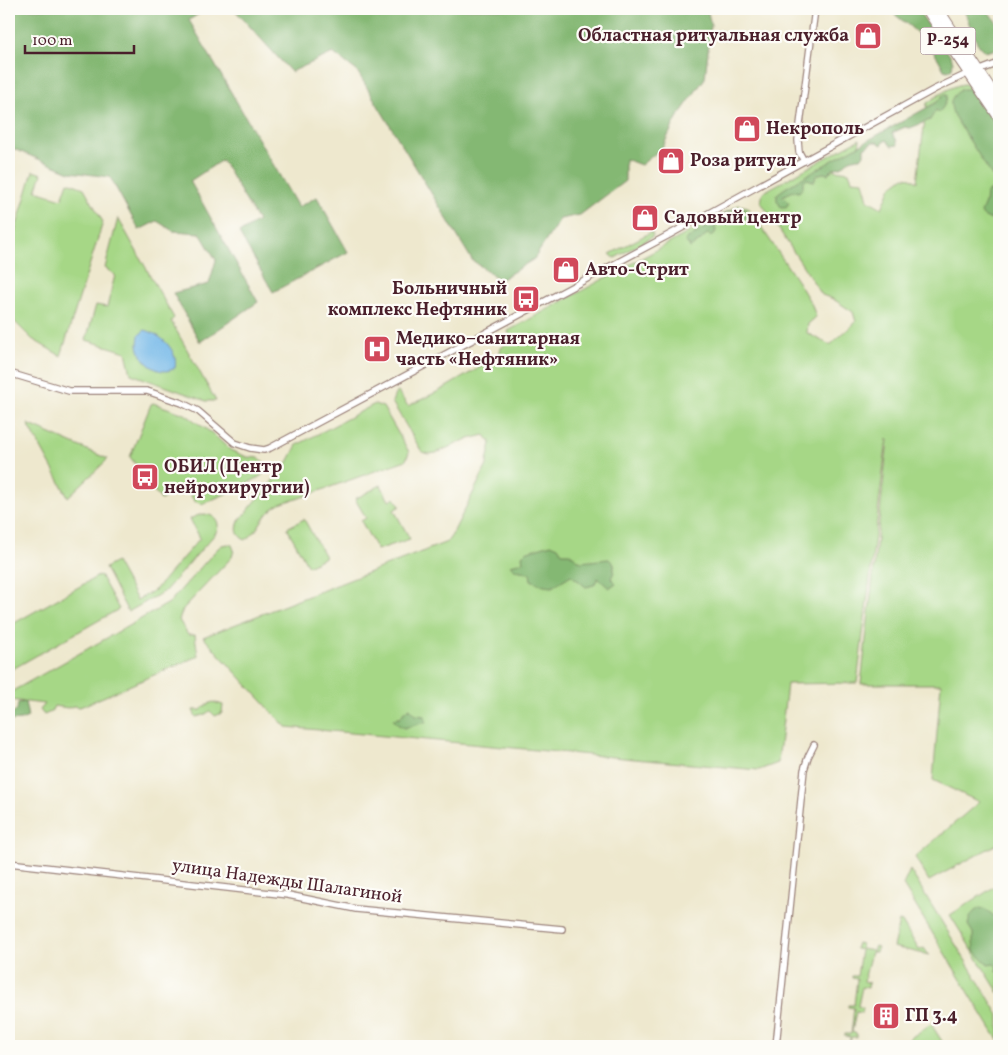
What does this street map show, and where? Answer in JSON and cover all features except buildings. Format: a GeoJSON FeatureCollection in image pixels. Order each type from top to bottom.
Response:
{"type":"FeatureCollection","features":[{"type":"Feature","properties":{"kind":"highway","name":"Р-254"},"geometry":{"type":"LineString","coordinates":[[927,9],[999,102]]}},
{"type":"Feature","properties":{"kind":"highway","name":"Р-254"},"geometry":{"type":"LineString","coordinates":[[938,9],[999,117]]}},
{"type":"Feature","properties":{"kind":"street"},"geometry":{"type":"LineString","coordinates":[[804,162],[799,152],[798,140],[815,9]]}},
{"type":"Feature","properties":{"kind":"street"},"geometry":{"type":"LineString","coordinates":[[9,373],[70,391],[147,391],[182,403],[198,411],[235,443],[264,450],[804,162],[935,89],[999,63]]}},
{"type":"Feature","properties":{"kind":"street"},"geometry":{"type":"LineString","coordinates":[[776,1046],[804,770],[814,745]]}},
{"type":"Feature","properties":{"kind":"street","name":"улица Надежды Шалагиной"},"geometry":{"type":"LineString","coordinates":[[9,863],[288,895],[356,909],[562,929]]}},
{"type":"Feature","properties":{"kind":"green space"},"geometry":{"type":"Polygon","coordinates":[[[9,9],[207,9],[189,20],[298,207],[317,197],[348,252],[273,292],[239,233],[258,221],[222,160],[190,181],[258,302],[200,342],[173,293],[209,284],[216,260],[200,233],[173,231],[157,221],[139,230],[110,177],[70,172],[9,147],[9,9]]]}},
{"type":"Feature","properties":{"kind":"green space"},"geometry":{"type":"Polygon","coordinates":[[[234,9],[707,9],[711,25],[705,78],[677,118],[662,148],[641,165],[625,159],[625,181],[580,215],[560,219],[534,259],[500,280],[472,260],[357,71],[333,53],[291,72],[234,9]]]}},
{"type":"Feature","properties":{"kind":"green space"},"geometry":{"type":"Polygon","coordinates":[[[889,9],[917,9],[951,57],[953,62],[952,68],[948,71],[944,70],[937,56],[925,42],[889,9]]]}},
{"type":"Feature","properties":{"kind":"green space"},"geometry":{"type":"Polygon","coordinates":[[[963,9],[986,9],[999,25],[999,47],[985,52],[981,48],[974,37],[963,9]]]}},
{"type":"Feature","properties":{"kind":"green space"},"geometry":{"type":"Polygon","coordinates":[[[964,84],[970,86],[999,130],[999,843],[929,881],[915,857],[979,802],[933,780],[941,684],[861,684],[887,439],[857,683],[787,684],[778,763],[759,770],[286,727],[203,637],[447,542],[487,465],[491,443],[485,435],[465,440],[436,453],[428,454],[422,452],[392,402],[395,394],[398,392],[408,406],[498,359],[501,348],[511,339],[508,331],[739,205],[748,207],[812,305],[816,317],[808,324],[807,333],[830,345],[856,322],[853,312],[833,299],[822,295],[761,202],[763,193],[860,139],[858,155],[838,164],[834,170],[849,172],[852,180],[863,181],[868,200],[882,208],[891,187],[904,177],[911,178],[917,182],[927,103],[949,89],[964,84]]]}},
{"type":"Feature","properties":{"kind":"green space"},"geometry":{"type":"Polygon","coordinates":[[[962,89],[971,89],[976,94],[999,129],[999,187],[954,116],[951,101],[962,89]]]}},
{"type":"Feature","properties":{"kind":"green space"},"geometry":{"type":"Polygon","coordinates":[[[943,95],[947,95],[945,104],[939,112],[936,110],[930,120],[892,133],[898,145],[891,146],[887,140],[882,145],[873,142],[864,148],[864,154],[861,158],[853,159],[843,166],[833,169],[828,174],[817,175],[814,182],[808,179],[803,181],[803,187],[799,192],[794,191],[782,196],[789,203],[786,207],[781,207],[777,201],[777,194],[785,188],[937,102],[943,95]]]}},
{"type":"Feature","properties":{"kind":"green space"},"geometry":{"type":"Polygon","coordinates":[[[33,171],[42,174],[36,191],[62,199],[68,182],[84,188],[103,222],[61,356],[32,339],[9,316],[9,252],[33,171]]]}},
{"type":"Feature","properties":{"kind":"green space"},"geometry":{"type":"Polygon","coordinates":[[[991,190],[999,205],[999,224],[993,215],[991,220],[981,213],[986,193],[991,190]]]}},
{"type":"Feature","properties":{"kind":"green space"},"geometry":{"type":"Polygon","coordinates":[[[734,209],[746,210],[751,216],[750,219],[734,217],[729,223],[721,225],[719,221],[722,216],[734,209]]]}},
{"type":"Feature","properties":{"kind":"green space"},"geometry":{"type":"Polygon","coordinates":[[[118,218],[174,318],[171,321],[216,401],[206,401],[131,374],[126,352],[86,340],[96,305],[107,307],[115,275],[105,268],[118,218]]]}},
{"type":"Feature","properties":{"kind":"green space"},"geometry":{"type":"Polygon","coordinates":[[[710,225],[715,227],[716,231],[713,236],[707,234],[690,248],[685,242],[686,239],[710,225]]]}},
{"type":"Feature","properties":{"kind":"green space"},"geometry":{"type":"Polygon","coordinates":[[[651,232],[652,237],[615,258],[610,254],[651,232]]]}},
{"type":"Feature","properties":{"kind":"green space"},"geometry":{"type":"Polygon","coordinates":[[[153,403],[185,414],[213,434],[230,450],[247,457],[259,458],[266,466],[262,475],[202,504],[194,501],[185,486],[161,500],[147,481],[149,479],[145,473],[143,474],[130,457],[153,403]]]}},
{"type":"Feature","properties":{"kind":"green space"},"geometry":{"type":"Polygon","coordinates":[[[375,404],[383,407],[409,452],[406,460],[283,503],[275,507],[263,518],[248,538],[245,540],[238,534],[239,521],[287,464],[297,445],[375,404]]]}},
{"type":"Feature","properties":{"kind":"green space"},"geometry":{"type":"Polygon","coordinates":[[[28,424],[108,459],[68,497],[28,424]]]}},
{"type":"Feature","properties":{"kind":"green space"},"geometry":{"type":"Polygon","coordinates":[[[381,485],[389,501],[395,498],[400,506],[394,510],[410,539],[377,550],[361,521],[366,518],[355,499],[381,485]]]}},
{"type":"Feature","properties":{"kind":"green space"},"geometry":{"type":"Polygon","coordinates":[[[204,514],[212,516],[217,520],[218,526],[215,534],[165,591],[128,612],[105,568],[116,562],[137,600],[155,590],[200,538],[190,519],[204,514]]]}},
{"type":"Feature","properties":{"kind":"green space"},"geometry":{"type":"Polygon","coordinates":[[[304,519],[325,557],[308,566],[287,528],[304,519]]]}},
{"type":"Feature","properties":{"kind":"green space"},"geometry":{"type":"Polygon","coordinates":[[[551,544],[558,547],[562,553],[569,553],[581,562],[609,559],[614,564],[614,572],[611,578],[616,583],[609,588],[598,578],[594,585],[586,587],[571,575],[552,587],[544,586],[531,580],[530,573],[516,570],[510,565],[523,562],[522,555],[528,551],[551,544]]]}},
{"type":"Feature","properties":{"kind":"green space"},"geometry":{"type":"Polygon","coordinates":[[[222,545],[232,545],[234,550],[232,557],[183,609],[179,620],[188,635],[195,635],[198,656],[80,707],[54,706],[51,712],[44,715],[40,710],[45,704],[9,700],[9,693],[169,603],[217,549],[222,545]]]}},
{"type":"Feature","properties":{"kind":"green space"},"geometry":{"type":"Polygon","coordinates":[[[100,575],[119,609],[9,671],[9,626],[100,575]]]}},
{"type":"Feature","properties":{"kind":"green space"},"geometry":{"type":"Polygon","coordinates":[[[25,702],[28,717],[9,721],[9,712],[12,714],[17,710],[18,703],[25,702]]]}},
{"type":"Feature","properties":{"kind":"green space"},"geometry":{"type":"Polygon","coordinates":[[[213,702],[223,705],[222,713],[215,716],[210,711],[196,717],[193,710],[201,710],[213,702]]]}},
{"type":"Feature","properties":{"kind":"green space"},"geometry":{"type":"Polygon","coordinates":[[[410,708],[416,715],[424,716],[426,722],[404,728],[397,724],[393,719],[400,718],[410,708]]]}},
{"type":"Feature","properties":{"kind":"green space"},"geometry":{"type":"Polygon","coordinates":[[[910,870],[999,1015],[999,1042],[903,885],[910,870]]]}},
{"type":"Feature","properties":{"kind":"green space"},"geometry":{"type":"Polygon","coordinates":[[[999,884],[999,993],[950,915],[999,884]]]}},
{"type":"Feature","properties":{"kind":"green space"},"geometry":{"type":"Polygon","coordinates":[[[980,908],[992,914],[999,927],[999,972],[996,971],[997,967],[994,964],[988,965],[974,951],[973,933],[968,925],[972,915],[980,908]]]}},
{"type":"Feature","properties":{"kind":"green space"},"geometry":{"type":"Polygon","coordinates":[[[899,921],[902,922],[919,950],[924,948],[929,955],[893,947],[899,921]]]}},
{"type":"Feature","properties":{"kind":"green space"},"geometry":{"type":"Polygon","coordinates":[[[857,943],[861,944],[861,949],[873,951],[875,946],[878,947],[876,952],[871,952],[864,981],[869,983],[868,988],[862,987],[858,1006],[863,1008],[862,1013],[856,1012],[852,1032],[857,1034],[857,1037],[851,1037],[850,1045],[850,1037],[845,1036],[845,1034],[851,1034],[854,1008],[848,1007],[848,1005],[854,1005],[857,979],[852,978],[852,976],[857,976],[861,950],[855,949],[857,943]]]}},
{"type":"Feature","properties":{"kind":"green space"},"geometry":{"type":"Polygon","coordinates":[[[931,1024],[945,1046],[907,1046],[909,1039],[931,1024]]]}},
{"type":"Feature","properties":{"kind":"water"},"geometry":{"type":"Polygon","coordinates":[[[145,330],[157,335],[171,349],[174,355],[175,368],[163,371],[146,362],[139,350],[138,344],[139,335],[145,330]]]}},
{"type":"Feature","properties":{"kind":"place","name":"Областная ритуальная служба"},"geometry":{"type":"Point","coordinates":[868,36]}},
{"type":"Feature","properties":{"kind":"place","name":"Некрополь"},"geometry":{"type":"Point","coordinates":[747,129]}},
{"type":"Feature","properties":{"kind":"place","name":"Роза ритуал"},"geometry":{"type":"Point","coordinates":[671,161]}},
{"type":"Feature","properties":{"kind":"place","name":"Садовый центр"},"geometry":{"type":"Point","coordinates":[645,218]}},
{"type":"Feature","properties":{"kind":"place","name":"Авто-Стрит"},"geometry":{"type":"Point","coordinates":[566,270]}},
{"type":"Feature","properties":{"kind":"place","name":"Больничный комплекс Нефтяник"},"geometry":{"type":"Point","coordinates":[526,299]}},
{"type":"Feature","properties":{"kind":"place","name":"Медико–санитарная часть «Нефтяник»"},"geometry":{"type":"Point","coordinates":[377,349]}},
{"type":"Feature","properties":{"kind":"place","name":"ОБИЛ (Центр нейрохирургии)"},"geometry":{"type":"Point","coordinates":[145,477]}},
{"type":"Feature","properties":{"kind":"place","name":"ГП 3.4"},"geometry":{"type":"Point","coordinates":[886,1016]}}]}
